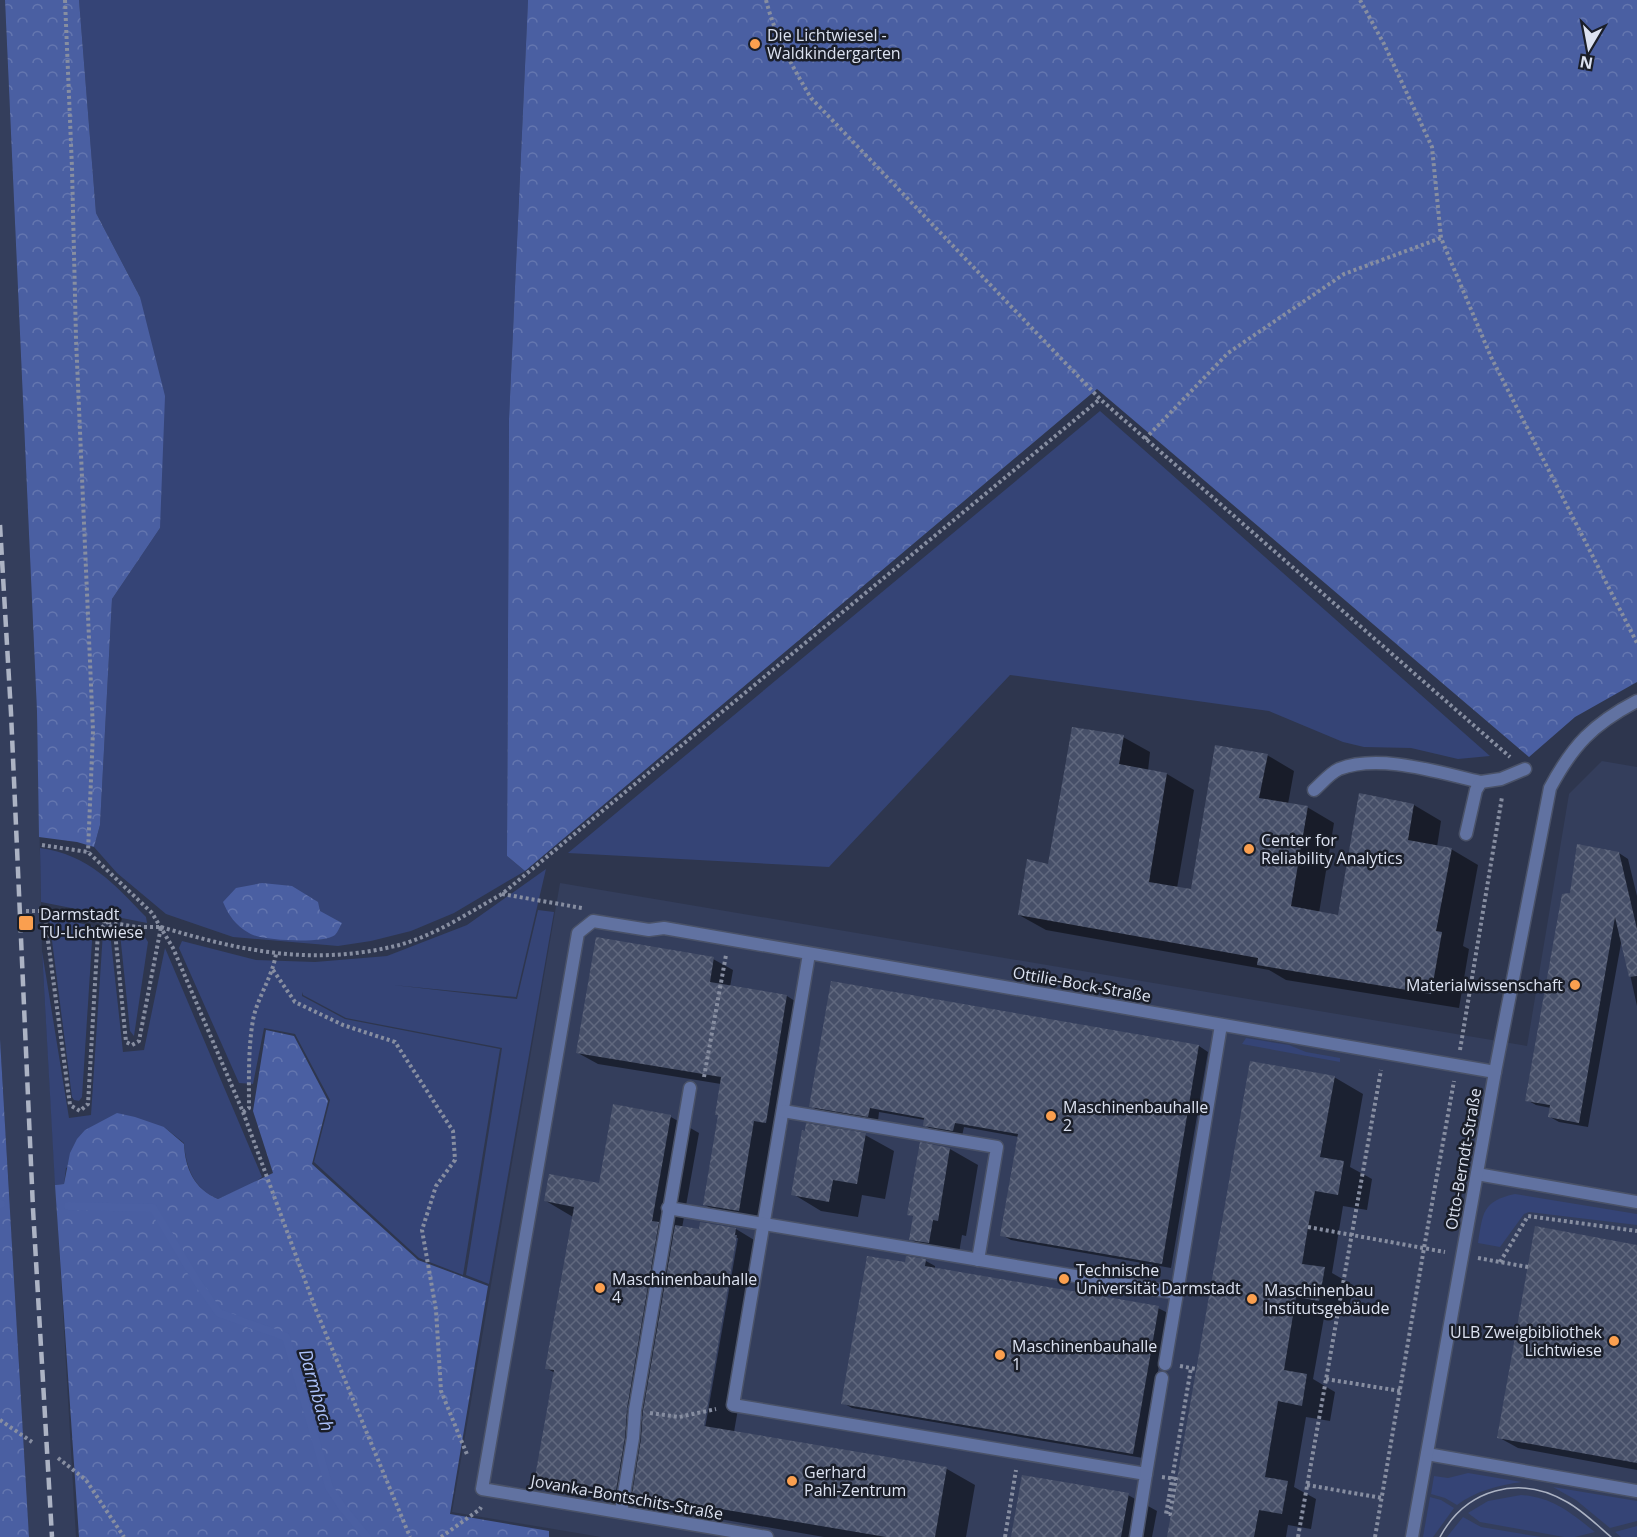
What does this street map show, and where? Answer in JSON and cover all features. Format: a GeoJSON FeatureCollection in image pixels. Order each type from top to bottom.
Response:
{"type":"FeatureCollection","features":[{"type":"Feature","properties":{"kind":"street","name":"Otto-Berndt-Straße"},"geometry":{"type":"LineString","coordinates":[[1412,1537],[1495,1072],[1550,788],[1564,761],[1583,738],[1607,719],[1637,702]]}},
{"type":"Feature","properties":{"kind":"street"},"geometry":{"type":"LineString","coordinates":[[1314,790],[1338,770],[1367,762],[1409,767],[1481,782],[1501,779],[1525,770]]}},
{"type":"Feature","properties":{"kind":"street"},"geometry":{"type":"LineString","coordinates":[[1466,834],[1476,790],[1481,782]]}},
{"type":"Feature","properties":{"kind":"street","name":"Ottilie-Bock-Straße"},"geometry":{"type":"LineString","coordinates":[[482,1489],[578,933],[593,921],[649,930],[664,928],[1495,1072]]}},
{"type":"Feature","properties":{"kind":"street"},"geometry":{"type":"LineString","coordinates":[[809,954],[733,1405],[1146,1474]]}},
{"type":"Feature","properties":{"kind":"street"},"geometry":{"type":"LineString","coordinates":[[1165,1364],[1221,1025]]}},
{"type":"Feature","properties":{"kind":"street"},"geometry":{"type":"LineString","coordinates":[[621,1512],[633,1438],[635,1410],[690,1088]]}},
{"type":"Feature","properties":{"kind":"street"},"geometry":{"type":"LineString","coordinates":[[783,1111],[997,1147],[978,1260]]}},
{"type":"Feature","properties":{"kind":"street"},"geometry":{"type":"LineString","coordinates":[[1477,1174],[1637,1202]]}},
{"type":"Feature","properties":{"kind":"street"},"geometry":{"type":"LineString","coordinates":[[668,1208],[1177,1293]]}},
{"type":"Feature","properties":{"kind":"street"},"geometry":{"type":"LineString","coordinates":[[1136,1537],[1162,1378]]}},
{"type":"Feature","properties":{"kind":"street"},"geometry":{"type":"LineString","coordinates":[[1427,1454],[1637,1491]]}},
{"type":"Feature","properties":{"kind":"street","name":"Jovanka-Bontschits-Straße"},"geometry":{"type":"LineString","coordinates":[[482,1489],[767,1537]]}},
{"type":"Feature","properties":{"kind":"path"},"geometry":{"type":"LineString","coordinates":[[65,0],[76,339],[93,719],[88,852]]}},
{"type":"Feature","properties":{"kind":"path"},"geometry":{"type":"LineString","coordinates":[[766,0],[771,19],[789,61],[811,98],[1100,399],[1525,770]]}},
{"type":"Feature","properties":{"kind":"path"},"geometry":{"type":"LineString","coordinates":[[1360,0],[1384,44],[1432,147],[1441,238],[1491,357],[1637,643]]}},
{"type":"Feature","properties":{"kind":"path"},"geometry":{"type":"LineString","coordinates":[[1145,439],[1228,353],[1344,274],[1441,238]]}},
{"type":"Feature","properties":{"kind":"path"},"geometry":{"type":"LineString","coordinates":[[26,912],[44,910],[137,927],[161,927],[233,948],[276,954],[342,956],[397,946],[446,927],[502,894],[1100,399]]}},
{"type":"Feature","properties":{"kind":"path"},"geometry":{"type":"LineString","coordinates":[[1375,1537],[1503,793],[1501,779]]}},
{"type":"Feature","properties":{"kind":"path"},"geometry":{"type":"LineString","coordinates":[[42,845],[88,852],[152,913],[173,948],[243,1112],[316,1310],[410,1537]]}},
{"type":"Feature","properties":{"kind":"path"},"geometry":{"type":"LineString","coordinates":[[44,910],[70,1106],[80,1111],[88,1104],[98,932],[107,922]]}},
{"type":"Feature","properties":{"kind":"path"},"geometry":{"type":"LineString","coordinates":[[107,922],[115,932],[126,1042],[132,1045],[139,1041],[161,927]]}},
{"type":"Feature","properties":{"kind":"path"},"geometry":{"type":"LineString","coordinates":[[690,1088],[705,1077],[728,940]]}},
{"type":"Feature","properties":{"kind":"path"},"geometry":{"type":"LineString","coordinates":[[243,1112],[249,1108],[249,1062],[254,1018],[273,970],[276,954]]}},
{"type":"Feature","properties":{"kind":"path"},"geometry":{"type":"LineString","coordinates":[[273,970],[295,1002],[343,1024],[395,1042],[453,1131],[455,1160],[436,1186],[422,1230],[436,1310],[441,1391],[482,1489],[480,1509],[441,1537]]}},
{"type":"Feature","properties":{"kind":"path"},"geometry":{"type":"LineString","coordinates":[[1298,1537],[1384,1054]]}},
{"type":"Feature","properties":{"kind":"path"},"geometry":{"type":"LineString","coordinates":[[1500,1262],[1528,1216],[1637,1231]]}},
{"type":"Feature","properties":{"kind":"path"},"geometry":{"type":"LineString","coordinates":[[1308,1227],[1449,1253]]}},
{"type":"Feature","properties":{"kind":"path"},"geometry":{"type":"LineString","coordinates":[[1475,1257],[1528,1266]]}},
{"type":"Feature","properties":{"kind":"path"},"geometry":{"type":"LineString","coordinates":[[1146,1474],[1176,1479],[1170,1514],[1166,1514],[1169,1497],[1191,1368]]}},
{"type":"Feature","properties":{"kind":"path"},"geometry":{"type":"LineString","coordinates":[[1326,1378],[1400,1391]]}},
{"type":"Feature","properties":{"kind":"path"},"geometry":{"type":"LineString","coordinates":[[647,1412],[679,1417],[733,1405]]}},
{"type":"Feature","properties":{"kind":"path"},"geometry":{"type":"LineString","coordinates":[[0,1419],[32,1442]]}},
{"type":"Feature","properties":{"kind":"path"},"geometry":{"type":"LineString","coordinates":[[1005,1537],[1019,1453]]}},
{"type":"Feature","properties":{"kind":"path"},"geometry":{"type":"LineString","coordinates":[[58,1458],[86,1480],[124,1537]]}},
{"type":"Feature","properties":{"kind":"path"},"geometry":{"type":"LineString","coordinates":[[1307,1485],[1382,1497]]}},
{"type":"Feature","properties":{"kind":"shaded area"},"geometry":{"type":"Polygon","coordinates":[[[0,0],[5,0],[37,712],[42,951],[76,1537],[29,1537],[0,1039],[0,0]]]}},
{"type":"Feature","properties":{"kind":"shaded area"},"geometry":{"type":"Polygon","coordinates":[[[79,0],[528,0],[509,419],[507,856],[525,871],[454,913],[411,931],[338,946],[233,937],[166,914],[117,873],[94,847],[100,825],[112,599],[160,528],[140,297],[96,213],[79,0]]]}},
{"type":"Feature","properties":{"kind":"shaded area"},"geometry":{"type":"Polygon","coordinates":[[[1100,411],[1490,756],[1458,759],[1411,748],[1364,747],[1343,742],[1269,711],[1010,675],[829,867],[568,853],[1100,411]]]}},
{"type":"Feature","properties":{"kind":"shaded area","name":"Technische Universität Darmstadt"},"geometry":{"type":"Polygon","coordinates":[[[1602,761],[1637,767],[1637,1537],[601,1537],[452,1512],[560,883],[1527,1046],[1569,794],[1602,761]]]}},
{"type":"Feature","properties":{"kind":"shaded area"},"geometry":{"type":"Polygon","coordinates":[[[40,848],[73,857],[99,872],[146,917],[147,923],[41,902],[40,848]]]}},
{"type":"Feature","properties":{"kind":"shaded area"},"geometry":{"type":"Polygon","coordinates":[[[546,869],[516,997],[393,985],[517,999],[538,910],[554,912],[489,1284],[466,1275],[502,1048],[346,1018],[303,995],[302,992],[302,996],[345,1019],[500,1049],[463,1275],[419,1258],[314,1162],[330,1100],[295,1034],[264,1028],[253,1084],[239,1083],[179,948],[182,941],[256,960],[315,962],[387,956],[467,925],[546,869]]]}},
{"type":"Feature","properties":{"kind":"shaded area"},"geometry":{"type":"Polygon","coordinates":[[[49,917],[93,926],[82,1097],[79,1101],[72,1097],[49,917]]]}},
{"type":"Feature","properties":{"kind":"shaded area"},"geometry":{"type":"Polygon","coordinates":[[[103,932],[110,932],[123,1052],[144,1050],[165,948],[262,1177],[254,1183],[218,1199],[210,1195],[197,1183],[189,1169],[184,1143],[164,1127],[66,1168],[64,1184],[55,1185],[42,951],[69,1118],[91,1115],[103,932]]]}},
{"type":"Feature","properties":{"kind":"shaded area"},"geometry":{"type":"Polygon","coordinates":[[[120,933],[143,934],[148,942],[134,1036],[130,1031],[120,933]]]}},
{"type":"Feature","properties":{"kind":"shaded area"},"geometry":{"type":"Polygon","coordinates":[[[1246,1038],[1289,1045],[1306,1052],[1340,1058],[1340,1062],[1242,1044],[1246,1038]]]}},
{"type":"Feature","properties":{"kind":"shaded area"},"geometry":{"type":"Polygon","coordinates":[[[1515,1194],[1637,1214],[1637,1225],[1529,1212],[1524,1214],[1500,1247],[1478,1243],[1486,1210],[1496,1200],[1515,1194]]]}},
{"type":"Feature","properties":{"kind":"shaded area"},"geometry":{"type":"Polygon","coordinates":[[[1468,1473],[1522,1482],[1488,1489],[1457,1505],[1431,1494],[1434,1476],[1448,1478],[1468,1473]]]}},
{"type":"Feature","properties":{"kind":"shaded area"},"geometry":{"type":"Polygon","coordinates":[[[1553,1487],[1637,1501],[1637,1521],[1610,1528],[1576,1500],[1553,1487]]]}},
{"type":"Feature","properties":{"kind":"shaded area"},"geometry":{"type":"Polygon","coordinates":[[[1521,1495],[1552,1503],[1569,1512],[1595,1532],[1564,1537],[1480,1522],[1468,1513],[1488,1501],[1521,1495]]]}},
{"type":"Feature","properties":{"kind":"shaded area"},"geometry":{"type":"Polygon","coordinates":[[[1430,1497],[1441,1500],[1454,1508],[1433,1537],[1423,1537],[1430,1497]]]}},
{"type":"Feature","properties":{"kind":"shaded area"},"geometry":{"type":"Polygon","coordinates":[[[1463,1517],[1481,1527],[1541,1537],[1447,1537],[1463,1517]]]}},
{"type":"Feature","properties":{"kind":"shaded area"},"geometry":{"type":"Polygon","coordinates":[[[1637,1526],[1637,1537],[1621,1537],[1615,1532],[1637,1526]]]}},
{"type":"Feature","properties":{"kind":"green space"},"geometry":{"type":"Polygon","coordinates":[[[5,0],[79,0],[96,213],[140,297],[165,396],[160,528],[112,599],[100,825],[94,847],[77,842],[39,837],[37,712],[5,0]]]}},
{"type":"Feature","properties":{"kind":"green space"},"geometry":{"type":"Polygon","coordinates":[[[528,0],[1637,0],[1637,682],[1575,717],[1529,757],[1097,389],[525,871],[507,856],[509,419],[528,0]]]}},
{"type":"Feature","properties":{"kind":"green space"},"geometry":{"type":"Polygon","coordinates":[[[262,883],[292,886],[318,902],[320,911],[342,923],[335,935],[318,940],[292,940],[255,936],[244,930],[233,920],[223,902],[236,888],[262,883]]]}},
{"type":"Feature","properties":{"kind":"green space"},"geometry":{"type":"Polygon","coordinates":[[[266,1030],[294,1036],[328,1101],[312,1164],[418,1260],[488,1286],[450,1514],[549,1531],[549,1537],[79,1537],[55,1185],[64,1184],[70,1153],[77,1139],[85,1130],[117,1113],[164,1127],[184,1144],[186,1161],[192,1177],[203,1190],[218,1199],[273,1173],[253,1111],[266,1030]]]}},
{"type":"Feature","properties":{"kind":"green space"},"geometry":{"type":"Polygon","coordinates":[[[0,1039],[29,1537],[0,1537],[0,1039]]]}},
{"type":"Feature","properties":{"kind":"building","name":"Center for Reliability Analytics"},"geometry":{"type":"Polygon","coordinates":[[[1072,727],[1124,735],[1119,764],[1167,773],[1149,882],[1191,889],[1215,745],[1268,754],[1259,798],[1308,806],[1291,906],[1338,915],[1359,793],[1414,804],[1408,840],[1452,848],[1436,931],[1442,932],[1431,994],[1257,965],[1258,958],[1018,915],[1027,859],[1048,864],[1072,727]]]}},
{"type":"Feature","properties":{"kind":"building","name":"Materialwissenschaft"},"geometry":{"type":"Polygon","coordinates":[[[1577,844],[1619,852],[1637,929],[1637,976],[1629,977],[1615,917],[1579,1123],[1548,1117],[1550,1105],[1525,1101],[1562,894],[1570,893],[1577,844]]]}},
{"type":"Feature","properties":{"kind":"building"},"geometry":{"type":"Polygon","coordinates":[[[596,937],[714,957],[710,982],[787,995],[766,1123],[754,1121],[739,1211],[703,1205],[718,1115],[715,1115],[721,1077],[576,1053],[596,937]]]}},
{"type":"Feature","properties":{"kind":"building","name":"Maschinenbauhalle 2"},"geometry":{"type":"Polygon","coordinates":[[[831,981],[1199,1045],[1162,1264],[1000,1236],[1018,1134],[955,1123],[953,1131],[923,1126],[924,1118],[870,1108],[868,1117],[809,1107],[831,981]]]}},
{"type":"Feature","properties":{"kind":"building","name":"Maschinenbau Institutsgebäude"},"geometry":{"type":"Polygon","coordinates":[[[1250,1061],[1335,1076],[1320,1157],[1344,1161],[1338,1195],[1315,1191],[1302,1264],[1325,1267],[1319,1301],[1296,1297],[1284,1370],[1307,1374],[1302,1406],[1278,1401],[1265,1477],[1288,1481],[1282,1514],[1259,1510],[1254,1537],[1167,1537],[1250,1061]]]}},
{"type":"Feature","properties":{"kind":"building","name":"Maschinenbauhalle 4"},"geometry":{"type":"Polygon","coordinates":[[[613,1104],[671,1115],[652,1221],[659,1222],[627,1409],[616,1491],[535,1477],[554,1370],[545,1369],[574,1207],[544,1201],[549,1174],[599,1183],[613,1104]]]}},
{"type":"Feature","properties":{"kind":"building"},"geometry":{"type":"Polygon","coordinates":[[[806,1123],[866,1133],[857,1184],[833,1180],[829,1202],[791,1195],[802,1130],[805,1131],[806,1123]]]}},
{"type":"Feature","properties":{"kind":"building"},"geometry":{"type":"Polygon","coordinates":[[[920,1142],[950,1148],[938,1221],[933,1220],[929,1243],[909,1240],[913,1216],[907,1215],[920,1142]]]}},
{"type":"Feature","properties":{"kind":"building","name":"Gerhard Pahl-Zentrum"},"geometry":{"type":"Polygon","coordinates":[[[700,1222],[736,1228],[735,1235],[737,1235],[704,1426],[947,1467],[935,1537],[886,1537],[632,1494],[643,1411],[675,1225],[699,1229],[700,1222]]]}},
{"type":"Feature","properties":{"kind":"building"},"geometry":{"type":"Polygon","coordinates":[[[1535,1226],[1637,1245],[1637,1463],[1497,1438],[1535,1226]]]}},
{"type":"Feature","properties":{"kind":"building","name":"Maschinenbauhalle 1"},"geometry":{"type":"Polygon","coordinates":[[[867,1256],[905,1262],[906,1256],[926,1259],[925,1266],[1159,1306],[1133,1454],[841,1404],[867,1256]]]}},
{"type":"Feature","properties":{"kind":"building"},"geometry":{"type":"Polygon","coordinates":[[[1022,1475],[1129,1493],[1121,1537],[1011,1537],[1022,1475]]]}},
{"type":"Feature","properties":{"kind":"waterway","name":"Darmbach"},"geometry":{"type":"LineString","coordinates":[[68,1206],[153,1208],[198,1283],[219,1313],[286,1337],[329,1487],[367,1537]]}},
{"type":"Feature","properties":{"kind":"tram line"},"geometry":{"type":"LineString","coordinates":[[1440,1537],[1464,1507],[1479,1497],[1513,1488],[1549,1493],[1584,1514],[1611,1537]]}},
{"type":"Feature","properties":{"kind":"railway"},"geometry":{"type":"LineString","coordinates":[[0,525],[11,713],[33,1209],[52,1537]]}},
{"type":"Feature","properties":{"kind":"place","name":"Die Lichtwiesel - Waldkindergarten"},"geometry":{"type":"Point","coordinates":[755,44]}},
{"type":"Feature","properties":{"kind":"place","name":"Center for Reliability Analytics"},"geometry":{"type":"Point","coordinates":[1249,849]}},
{"type":"Feature","properties":{"kind":"place","name":"Darmstadt TU-Lichtwiese"},"geometry":{"type":"Point","coordinates":[26,923]}},
{"type":"Feature","properties":{"kind":"place","name":"Materialwissenschaft"},"geometry":{"type":"Point","coordinates":[1575,985]}},
{"type":"Feature","properties":{"kind":"place","name":"Maschinenbauhalle 2"},"geometry":{"type":"Point","coordinates":[1051,1116]}},
{"type":"Feature","properties":{"kind":"place","name":"Technische Universität Darmstadt"},"geometry":{"type":"Point","coordinates":[1064,1279]}},
{"type":"Feature","properties":{"kind":"place","name":"Maschinenbauhalle 4"},"geometry":{"type":"Point","coordinates":[600,1288]}},
{"type":"Feature","properties":{"kind":"place","name":"Maschinenbau Institutsgebäude"},"geometry":{"type":"Point","coordinates":[1252,1299]}},
{"type":"Feature","properties":{"kind":"place","name":"ULB Zweigbibliothek Lichtwiese"},"geometry":{"type":"Point","coordinates":[1614,1341]}},
{"type":"Feature","properties":{"kind":"place","name":"Maschinenbauhalle 1"},"geometry":{"type":"Point","coordinates":[1000,1355]}},
{"type":"Feature","properties":{"kind":"place","name":"Gerhard Pahl-Zentrum"},"geometry":{"type":"Point","coordinates":[792,1481]}}]}
